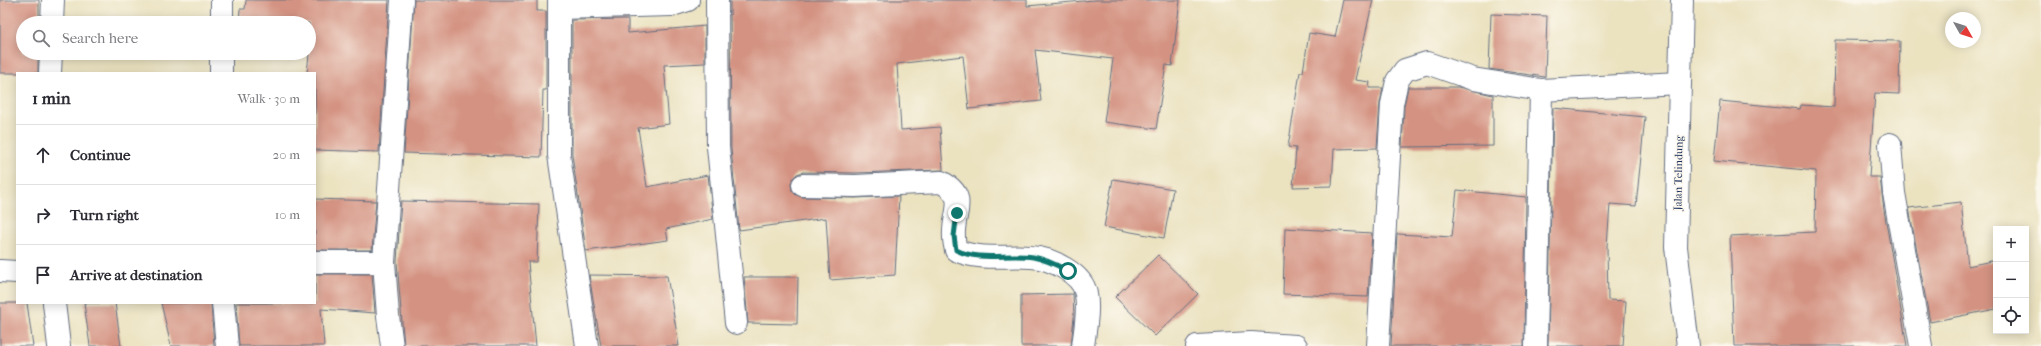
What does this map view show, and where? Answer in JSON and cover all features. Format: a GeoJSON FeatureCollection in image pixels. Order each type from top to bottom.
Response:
{"type":"FeatureCollection","features":[{"type":"Feature","properties":{"kind":"street"},"geometry":{"type":"LineString","coordinates":[[52,16],[53,0]]}},
{"type":"Feature","properties":{"kind":"street"},"geometry":{"type":"LineString","coordinates":[[222,0],[222,16]]}},
{"type":"Feature","properties":{"kind":"street"},"geometry":{"type":"LineString","coordinates":[[392,346],[384,262],[402,0]]}},
{"type":"Feature","properties":{"kind":"street"},"geometry":{"type":"LineString","coordinates":[[587,346],[559,156],[559,4],[672,6],[688,0]]}},
{"type":"Feature","properties":{"kind":"street"},"geometry":{"type":"LineString","coordinates":[[717,0],[718,147],[736,323]]}},
{"type":"Feature","properties":{"kind":"street","name":"Jalan Telindung"},"geometry":{"type":"LineString","coordinates":[[1682,0],[1676,247],[1688,346]]}},
{"type":"Feature","properties":{"kind":"street"},"geometry":{"type":"LineString","coordinates":[[50,72],[51,60]]}},
{"type":"Feature","properties":{"kind":"street"},"geometry":{"type":"LineString","coordinates":[[221,60],[221,72]]}},
{"type":"Feature","properties":{"kind":"street"},"geometry":{"type":"LineString","coordinates":[[1378,346],[1392,104],[1397,81],[1405,70],[1427,63],[1473,78],[1541,90],[1680,83]]}},
{"type":"Feature","properties":{"kind":"street"},"geometry":{"type":"LineString","coordinates":[[1536,346],[1541,90]]}},
{"type":"Feature","properties":{"kind":"street"},"geometry":{"type":"LineString","coordinates":[[1890,144],[1894,193],[1921,346]]}},
{"type":"Feature","properties":{"kind":"street"},"geometry":{"type":"LineString","coordinates":[[803,185],[855,186],[941,182],[951,187],[958,199],[954,236],[956,250],[965,254],[985,257],[1033,257],[1056,264],[1079,279],[1087,296],[1083,346]]}},
{"type":"Feature","properties":{"kind":"street"},"geometry":{"type":"LineString","coordinates":[[316,262],[384,262]]}},
{"type":"Feature","properties":{"kind":"street"},"geometry":{"type":"LineString","coordinates":[[0,271],[16,272]]}},
{"type":"Feature","properties":{"kind":"street"},"geometry":{"type":"LineString","coordinates":[[54,304],[59,346]]}},
{"type":"Feature","properties":{"kind":"street"},"geometry":{"type":"LineString","coordinates":[[223,304],[228,346]]}},
{"type":"Feature","properties":{"kind":"street"},"geometry":{"type":"LineString","coordinates":[[1197,346],[1251,343],[1296,346]]}},
{"type":"Feature","properties":{"kind":"building"},"geometry":{"type":"Polygon","coordinates":[[[0,0],[39,0],[39,16],[16,16],[16,60],[38,60],[38,72],[0,73],[0,0]]]}},
{"type":"Feature","properties":{"kind":"building"},"geometry":{"type":"Polygon","coordinates":[[[246,0],[389,0],[379,152],[316,150],[316,72],[307,72],[308,60],[316,60],[316,16],[240,16],[240,9],[245,9],[246,0]]]}},
{"type":"Feature","properties":{"kind":"building"},"geometry":{"type":"Polygon","coordinates":[[[414,0],[537,0],[537,11],[546,11],[546,90],[543,90],[541,157],[404,153],[414,0]]]}},
{"type":"Feature","properties":{"kind":"building"},"geometry":{"type":"Polygon","coordinates":[[[730,0],[1027,0],[1027,6],[1094,0],[1180,0],[1172,66],[1166,65],[1156,129],[1104,122],[1113,59],[1035,50],[1041,101],[969,109],[963,56],[897,64],[901,130],[940,127],[943,170],[855,173],[803,172],[797,174],[793,178],[791,184],[792,191],[796,195],[802,197],[855,198],[899,196],[895,275],[830,280],[826,218],[739,230],[731,149],[730,0]]]}},
{"type":"Feature","properties":{"kind":"building"},"geometry":{"type":"Polygon","coordinates":[[[1343,0],[1373,0],[1355,80],[1370,82],[1369,88],[1383,88],[1380,103],[1377,148],[1334,149],[1332,186],[1293,187],[1296,148],[1288,147],[1300,72],[1303,72],[1309,33],[1335,37],[1343,0]]]}},
{"type":"Feature","properties":{"kind":"building"},"geometry":{"type":"Polygon","coordinates":[[[1491,14],[1547,16],[1545,77],[1489,69],[1491,14]]]}},
{"type":"Feature","properties":{"kind":"building"},"geometry":{"type":"Polygon","coordinates":[[[628,19],[628,33],[705,26],[705,63],[664,65],[669,124],[638,128],[647,187],[708,175],[713,219],[666,229],[668,240],[586,251],[572,154],[572,20],[628,19]]]}},
{"type":"Feature","properties":{"kind":"building"},"geometry":{"type":"Polygon","coordinates":[[[1835,40],[1900,41],[1899,94],[1875,93],[1869,177],[1880,177],[1884,210],[1907,346],[1734,346],[1730,236],[1815,232],[1816,171],[1714,161],[1720,101],[1800,109],[1801,105],[1834,107],[1835,40]]]}},
{"type":"Feature","properties":{"kind":"building"},"geometry":{"type":"Polygon","coordinates":[[[1408,87],[1458,87],[1493,95],[1493,146],[1402,147],[1404,106],[1408,87]]]}},
{"type":"Feature","properties":{"kind":"building"},"geometry":{"type":"Polygon","coordinates":[[[1553,108],[1645,117],[1636,206],[1610,204],[1607,246],[1608,300],[1626,301],[1623,346],[1548,346],[1553,108]]]}},
{"type":"Feature","properties":{"kind":"building"},"geometry":{"type":"Polygon","coordinates":[[[1113,179],[1173,189],[1164,238],[1104,227],[1113,179]]]}},
{"type":"Feature","properties":{"kind":"building"},"geometry":{"type":"Polygon","coordinates":[[[1457,190],[1526,197],[1524,346],[1391,346],[1397,234],[1452,237],[1457,190]]]}},
{"type":"Feature","properties":{"kind":"building"},"geometry":{"type":"Polygon","coordinates":[[[316,199],[376,201],[372,250],[316,250],[316,199]]]}},
{"type":"Feature","properties":{"kind":"building"},"geometry":{"type":"Polygon","coordinates":[[[401,201],[539,204],[537,262],[528,262],[536,346],[404,346],[397,262],[401,201]]]}},
{"type":"Feature","properties":{"kind":"building"},"geometry":{"type":"Polygon","coordinates":[[[1961,202],[1968,266],[1993,261],[1993,310],[1930,322],[1909,208],[1961,202]]]}},
{"type":"Feature","properties":{"kind":"building"},"geometry":{"type":"Polygon","coordinates":[[[1285,228],[1372,233],[1368,297],[1283,294],[1285,228]]]}},
{"type":"Feature","properties":{"kind":"building"},"geometry":{"type":"Polygon","coordinates":[[[1158,255],[1198,294],[1155,336],[1115,297],[1158,255]]]}},
{"type":"Feature","properties":{"kind":"building"},"geometry":{"type":"Polygon","coordinates":[[[316,274],[372,274],[375,313],[321,309],[324,346],[239,346],[236,304],[316,304],[316,274]]]}},
{"type":"Feature","properties":{"kind":"building"},"geometry":{"type":"Polygon","coordinates":[[[589,275],[667,276],[679,346],[601,346],[589,275]]]}},
{"type":"Feature","properties":{"kind":"building"},"geometry":{"type":"Polygon","coordinates":[[[744,277],[798,277],[797,324],[748,323],[744,277]]]}},
{"type":"Feature","properties":{"kind":"building"},"geometry":{"type":"Polygon","coordinates":[[[1073,294],[1074,317],[1071,346],[1021,346],[1021,295],[1073,294]]]}},
{"type":"Feature","properties":{"kind":"building"},"geometry":{"type":"Polygon","coordinates":[[[0,303],[27,304],[33,346],[0,346],[0,303]]]}},
{"type":"Feature","properties":{"kind":"building"},"geometry":{"type":"Polygon","coordinates":[[[84,304],[115,304],[121,346],[90,346],[84,304]]]}},
{"type":"Feature","properties":{"kind":"building"},"geometry":{"type":"Polygon","coordinates":[[[161,304],[211,304],[214,346],[171,346],[161,304]]]}},
{"type":"Feature","properties":{"kind":"route"},"geometry":{"type":"LineString","coordinates":[[957,213],[954,236],[956,250],[965,254],[985,257],[1033,257],[1056,264],[1068,271]]}}]}
